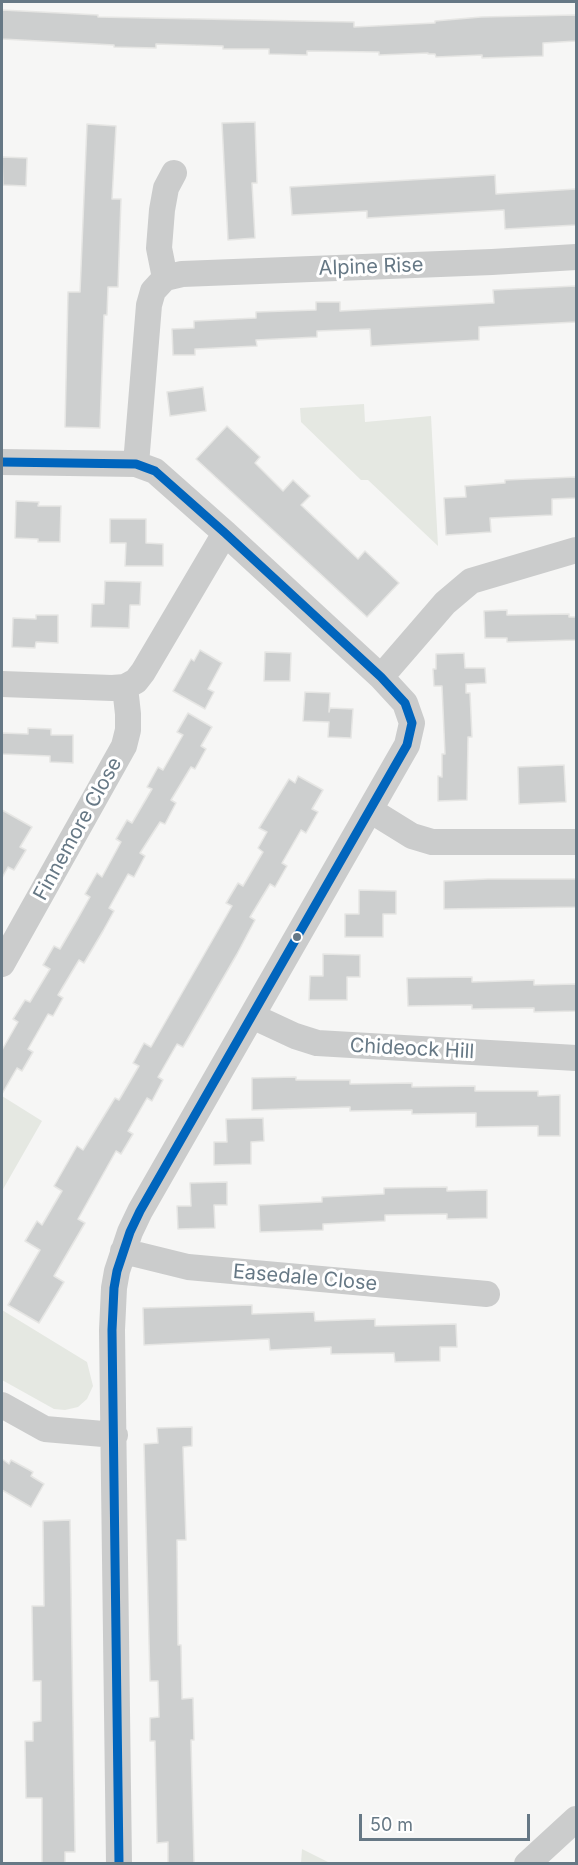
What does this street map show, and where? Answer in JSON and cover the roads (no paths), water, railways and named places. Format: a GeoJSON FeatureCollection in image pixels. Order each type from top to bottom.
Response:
{"type":"FeatureCollection","features":[{"type":"Feature","properties":{"kind":"street"},"geometry":{"type":"LineString","coordinates":[[136,465],[149,305],[153,291],[165,278],[159,248],[161,220],[166,188],[174,173]]}},
{"type":"Feature","properties":{"kind":"street","name":"Alpine Rise"},"geometry":{"type":"LineString","coordinates":[[165,278],[182,274],[576,257]]}},
{"type":"Feature","properties":{"kind":"street"},"geometry":{"type":"LineString","coordinates":[[2,462],[136,465],[149,468],[160,475],[381,677],[405,703],[412,723],[407,745],[140,1210],[123,1251],[115,1280],[112,1304],[119,1863]]}},
{"type":"Feature","properties":{"kind":"street"},"geometry":{"type":"LineString","coordinates":[[2,684],[112,688],[125,687],[136,681],[225,533]]}},
{"type":"Feature","properties":{"kind":"street"},"geometry":{"type":"LineString","coordinates":[[381,677],[454,594],[471,581],[576,550]]}},
{"type":"Feature","properties":{"kind":"street","name":"Finnemore Close"},"geometry":{"type":"LineString","coordinates":[[2,964],[124,746],[128,722],[125,687]]}},
{"type":"Feature","properties":{"kind":"street"},"geometry":{"type":"LineString","coordinates":[[370,810],[412,836],[432,842],[576,842]]}},
{"type":"Feature","properties":{"kind":"street","name":"Chideock Hill"},"geometry":{"type":"LineString","coordinates":[[252,1016],[295,1036],[317,1043],[576,1058]]}},
{"type":"Feature","properties":{"kind":"street","name":"Easedale Close"},"geometry":{"type":"LineString","coordinates":[[123,1251],[188,1267],[488,1294]]}},
{"type":"Feature","properties":{"kind":"street"},"geometry":{"type":"LineString","coordinates":[[2,1405],[45,1429],[115,1435]]}},
{"type":"Feature","properties":{"kind":"street"},"geometry":{"type":"LineString","coordinates":[[527,1863],[576,1819]]}}]}
